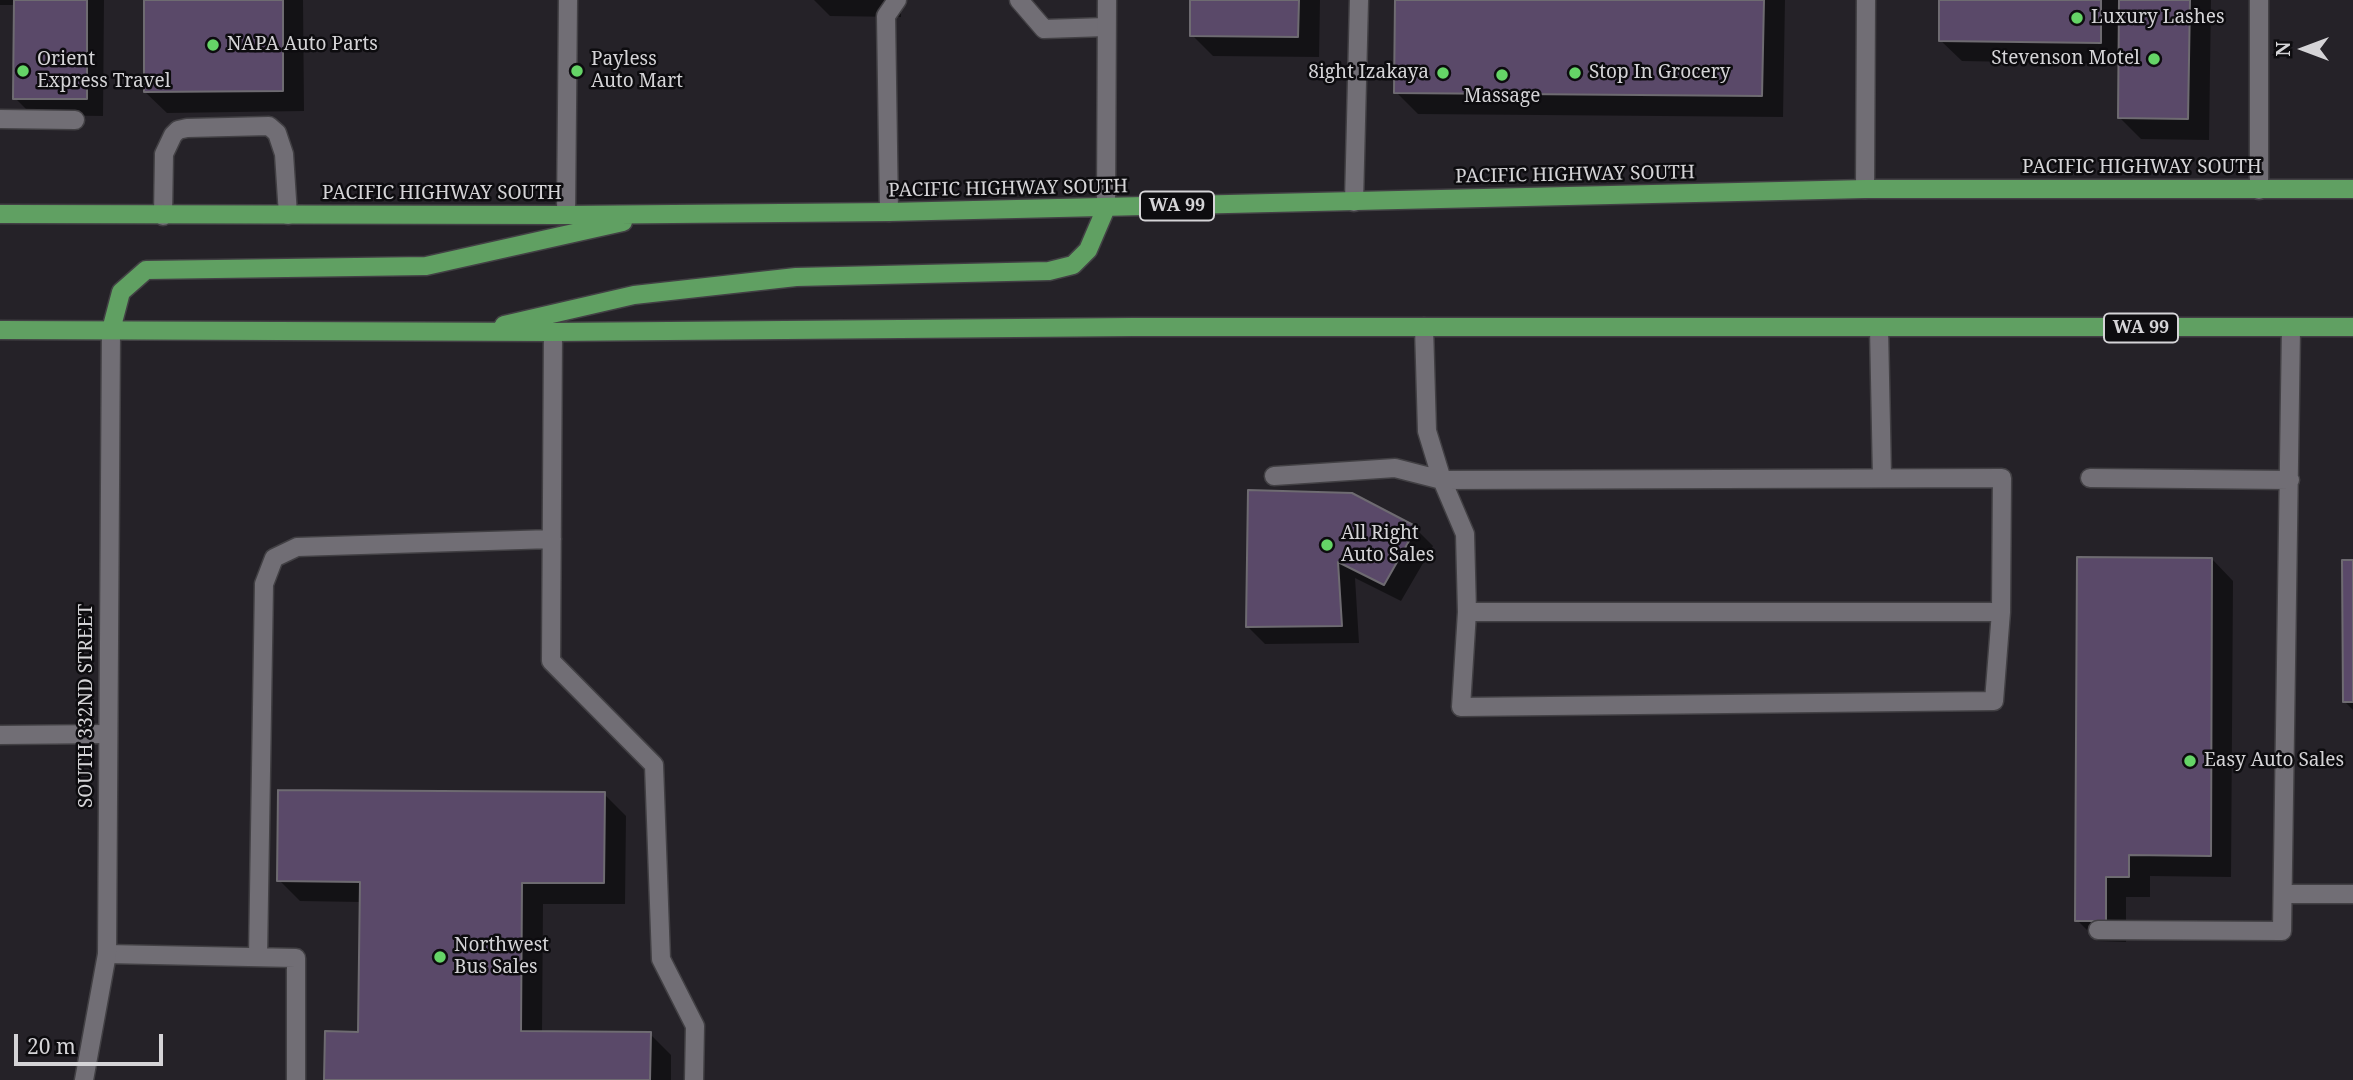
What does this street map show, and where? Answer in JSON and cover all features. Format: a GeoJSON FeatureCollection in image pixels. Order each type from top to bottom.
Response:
{"type":"FeatureCollection","features":[{"type":"Feature","properties":{"kind":"main road","name":"PACIFIC HIGHWAY SOUTH"},"geometry":{"type":"LineString","coordinates":[[0,214],[163,216],[889,212],[1865,189],[2353,189]]}},
{"type":"Feature","properties":{"kind":"main road"},"geometry":{"type":"LineString","coordinates":[[473,332],[634,295],[783,278],[1049,271],[1073,265],[1088,250],[1107,208]]}},
{"type":"Feature","properties":{"kind":"main road"},"geometry":{"type":"LineString","coordinates":[[111,330],[121,292],[146,270],[426,266],[661,214]]}},
{"type":"Feature","properties":{"kind":"main road","name":"WA 99"},"geometry":{"type":"LineString","coordinates":[[0,330],[553,332],[1132,327],[2353,327]]}},
{"type":"Feature","properties":{"kind":"street"},"geometry":{"type":"LineString","coordinates":[[566,215],[568,0]]}},
{"type":"Feature","properties":{"kind":"street"},"geometry":{"type":"LineString","coordinates":[[889,212],[886,16],[897,0]]}},
{"type":"Feature","properties":{"kind":"street"},"geometry":{"type":"LineString","coordinates":[[1019,0],[1044,29],[1107,27]]}},
{"type":"Feature","properties":{"kind":"street"},"geometry":{"type":"LineString","coordinates":[[1107,0],[1107,208]]}},
{"type":"Feature","properties":{"kind":"street"},"geometry":{"type":"LineString","coordinates":[[1354,202],[1359,0]]}},
{"type":"Feature","properties":{"kind":"street"},"geometry":{"type":"LineString","coordinates":[[1865,189],[1866,0]]}},
{"type":"Feature","properties":{"kind":"street"},"geometry":{"type":"LineString","coordinates":[[2259,0],[2259,190]]}},
{"type":"Feature","properties":{"kind":"street"},"geometry":{"type":"LineString","coordinates":[[0,119],[75,120]]}},
{"type":"Feature","properties":{"kind":"street"},"geometry":{"type":"LineString","coordinates":[[163,216],[164,154],[178,130],[269,126],[277,134],[284,154],[288,215]]}},
{"type":"Feature","properties":{"kind":"street"},"geometry":{"type":"LineString","coordinates":[[1273,476],[1395,468],[1442,480],[2002,478],[2001,612],[1994,701],[1461,707],[1467,612],[1465,534],[1442,480],[1427,430],[1424,327]]}},
{"type":"Feature","properties":{"kind":"street"},"geometry":{"type":"LineString","coordinates":[[1879,328],[1882,478]]}},
{"type":"Feature","properties":{"kind":"street"},"geometry":{"type":"LineString","coordinates":[[2098,930],[2282,931],[2291,328]]}},
{"type":"Feature","properties":{"kind":"street","name":"SOUTH 332ND STREET"},"geometry":{"type":"LineString","coordinates":[[84,1080],[107,954],[111,330]]}},
{"type":"Feature","properties":{"kind":"street"},"geometry":{"type":"LineString","coordinates":[[553,332],[551,661],[654,765],[661,959],[695,1026],[694,1080]]}},
{"type":"Feature","properties":{"kind":"street"},"geometry":{"type":"LineString","coordinates":[[2090,478],[2290,480]]}},
{"type":"Feature","properties":{"kind":"street"},"geometry":{"type":"LineString","coordinates":[[258,957],[264,584],[274,558],[297,547],[552,539]]}},
{"type":"Feature","properties":{"kind":"street"},"geometry":{"type":"LineString","coordinates":[[1467,612],[2001,612]]}},
{"type":"Feature","properties":{"kind":"street"},"geometry":{"type":"LineString","coordinates":[[0,735],[108,734]]}},
{"type":"Feature","properties":{"kind":"street"},"geometry":{"type":"LineString","coordinates":[[2283,894],[2353,894]]}},
{"type":"Feature","properties":{"kind":"street"},"geometry":{"type":"LineString","coordinates":[[107,954],[296,958],[296,1080]]}},
{"type":"Feature","properties":{"kind":"building"},"geometry":{"type":"Polygon","coordinates":[[[14,0],[87,0],[87,99],[13,99],[14,0]]]}},
{"type":"Feature","properties":{"kind":"building","name":"NAPA Auto Parts"},"geometry":{"type":"Polygon","coordinates":[[[144,0],[283,0],[283,91],[144,92],[144,0]]]}},
{"type":"Feature","properties":{"kind":"building"},"geometry":{"type":"Polygon","coordinates":[[[1190,0],[1299,0],[1298,37],[1190,36],[1190,0]]]}},
{"type":"Feature","properties":{"kind":"building"},"geometry":{"type":"Polygon","coordinates":[[[1395,0],[1764,0],[1762,96],[1394,93],[1395,0]]]}},
{"type":"Feature","properties":{"kind":"building"},"geometry":{"type":"Polygon","coordinates":[[[1939,0],[2101,0],[2101,43],[1939,41],[1939,0]]]}},
{"type":"Feature","properties":{"kind":"building","name":"Stevenson Motel"},"geometry":{"type":"Polygon","coordinates":[[[2119,0],[2190,0],[2188,119],[2118,118],[2119,0]]]}},
{"type":"Feature","properties":{"kind":"building","name":"All Right Auto Sales"},"geometry":{"type":"Polygon","coordinates":[[[1248,490],[1352,493],[1417,527],[1384,585],[1338,562],[1342,626],[1246,627],[1248,490]]]}},
{"type":"Feature","properties":{"kind":"building"},"geometry":{"type":"Polygon","coordinates":[[[2077,557],[2212,558],[2211,856],[2129,855],[2129,877],[2106,877],[2106,921],[2075,921],[2077,557]]]}},
{"type":"Feature","properties":{"kind":"building"},"geometry":{"type":"Polygon","coordinates":[[[2342,560],[2353,560],[2353,702],[2343,702],[2342,560]]]}},
{"type":"Feature","properties":{"kind":"building","name":"Northwest Bus Sales"},"geometry":{"type":"Polygon","coordinates":[[[278,790],[605,792],[604,883],[522,883],[521,1031],[651,1032],[650,1080],[324,1080],[325,1031],[358,1032],[360,882],[277,881],[278,790]]]}},
{"type":"Feature","properties":{"kind":"place","name":"Luxury Lashes"},"geometry":{"type":"Point","coordinates":[2077,18]}},
{"type":"Feature","properties":{"kind":"place","name":"NAPA Auto Parts"},"geometry":{"type":"Point","coordinates":[213,45]}},
{"type":"Feature","properties":{"kind":"place","name":"Stevenson Motel"},"geometry":{"type":"Point","coordinates":[2154,59]}},
{"type":"Feature","properties":{"kind":"place","name":"Orient Express Travel"},"geometry":{"type":"Point","coordinates":[23,71]}},
{"type":"Feature","properties":{"kind":"place","name":"Payless Auto Mart"},"geometry":{"type":"Point","coordinates":[577,71]}},
{"type":"Feature","properties":{"kind":"place","name":"8ight Izakaya"},"geometry":{"type":"Point","coordinates":[1443,73]}},
{"type":"Feature","properties":{"kind":"place","name":"Stop In Grocery"},"geometry":{"type":"Point","coordinates":[1575,73]}},
{"type":"Feature","properties":{"kind":"place","name":"Massage"},"geometry":{"type":"Point","coordinates":[1502,75]}},
{"type":"Feature","properties":{"kind":"place","name":"All Right Auto Sales"},"geometry":{"type":"Point","coordinates":[1327,545]}},
{"type":"Feature","properties":{"kind":"place","name":"Easy Auto Sales"},"geometry":{"type":"Point","coordinates":[2190,761]}},
{"type":"Feature","properties":{"kind":"place","name":"Northwest Bus Sales"},"geometry":{"type":"Point","coordinates":[440,957]}}]}
